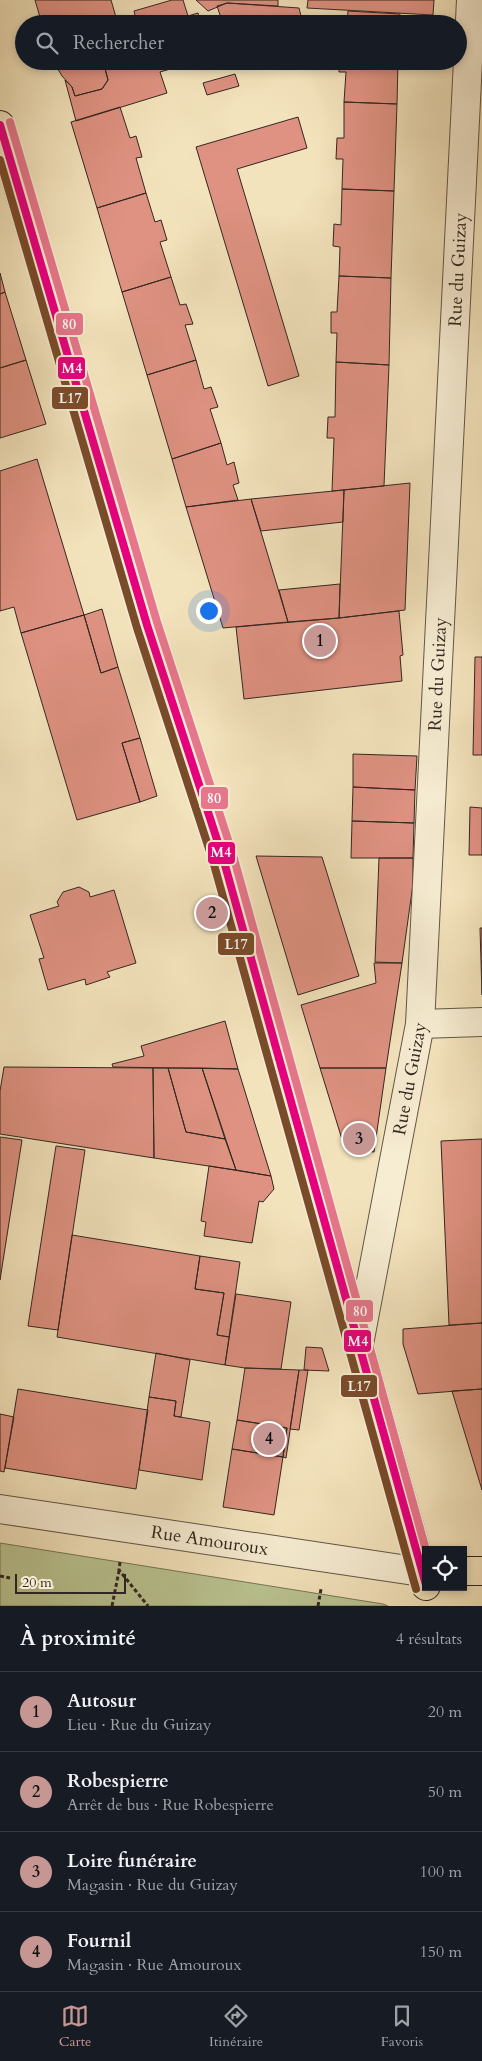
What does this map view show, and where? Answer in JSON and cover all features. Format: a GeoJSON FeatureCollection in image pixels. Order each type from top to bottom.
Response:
{"type":"FeatureCollection","features":[{"type":"Feature","properties":{"kind":"main road"},"geometry":{"type":"LineString","coordinates":[[0,125],[6,171],[147,625],[223,858],[422,1568]]}},
{"type":"Feature","properties":{"kind":"main road"},"geometry":{"type":"LineString","coordinates":[[467,1571],[482,1571]]}},
{"type":"Feature","properties":{"kind":"main road"},"geometry":{"type":"LineString","coordinates":[[429,1591],[433,1606]]}},
{"type":"Feature","properties":{"kind":"street","name":"Rue du Guizay"},"geometry":{"type":"LineString","coordinates":[[359,1344],[420,1024],[471,0]]}},
{"type":"Feature","properties":{"kind":"street"},"geometry":{"type":"LineString","coordinates":[[420,1024],[482,1022]]}},
{"type":"Feature","properties":{"kind":"street","name":"Rue Amouroux"},"geometry":{"type":"LineString","coordinates":[[0,1510],[422,1579]]}},
{"type":"Feature","properties":{"kind":"path"},"geometry":{"type":"LineString","coordinates":[[112,1606],[120,1562]]}},
{"type":"Feature","properties":{"kind":"path"},"geometry":{"type":"LineString","coordinates":[[119,1570],[148,1606]]}},
{"type":"Feature","properties":{"kind":"path"},"geometry":{"type":"LineString","coordinates":[[0,1576],[10,1578]]}},
{"type":"Feature","properties":{"kind":"path"},"geometry":{"type":"LineString","coordinates":[[318,1606],[320,1594]]}},
{"type":"Feature","properties":{"kind":"green space"},"geometry":{"type":"Polygon","coordinates":[[[0,1543],[383,1604],[388,1606],[0,1606],[0,1543]]]}},
{"type":"Feature","properties":{"kind":"building"},"geometry":{"type":"Polygon","coordinates":[[[35,0],[111,0],[115,15],[39,15],[35,0]]]}},
{"type":"Feature","properties":{"kind":"building"},"geometry":{"type":"Polygon","coordinates":[[[172,0],[183,0],[188,15],[135,15],[134,11],[172,0]]]}},
{"type":"Feature","properties":{"kind":"building"},"geometry":{"type":"Polygon","coordinates":[[[196,0],[278,0],[278,6],[227,3],[208,11],[196,0]]]}},
{"type":"Feature","properties":{"kind":"building"},"geometry":{"type":"Polygon","coordinates":[[[308,0],[434,0],[433,15],[307,8],[308,0]]]}},
{"type":"Feature","properties":{"kind":"building"},"geometry":{"type":"Polygon","coordinates":[[[227,3],[299,8],[301,15],[220,15],[217,6],[227,3]]]}},
{"type":"Feature","properties":{"kind":"building"},"geometry":{"type":"Polygon","coordinates":[[[348,11],[400,14],[400,15],[348,15],[348,11]]]}},
{"type":"Feature","properties":{"kind":"building"},"geometry":{"type":"Polygon","coordinates":[[[58,70],[105,70],[108,80],[102,89],[75,96],[72,87],[58,70]]]}},
{"type":"Feature","properties":{"kind":"building"},"geometry":{"type":"Polygon","coordinates":[[[105,70],[167,70],[160,72],[167,93],[76,121],[65,80],[72,87],[75,96],[102,89],[108,80],[105,70]]]}},
{"type":"Feature","properties":{"kind":"building"},"geometry":{"type":"Polygon","coordinates":[[[339,70],[398,70],[397,104],[344,102],[346,72],[339,72],[339,70]]]}},
{"type":"Feature","properties":{"kind":"building"},"geometry":{"type":"Polygon","coordinates":[[[235,74],[239,86],[207,95],[203,83],[235,74]]]}},
{"type":"Feature","properties":{"kind":"building"},"geometry":{"type":"Polygon","coordinates":[[[344,102],[397,104],[394,191],[342,189],[343,159],[336,159],[337,138],[344,138],[344,102]]]}},
{"type":"Feature","properties":{"kind":"building"},"geometry":{"type":"Polygon","coordinates":[[[120,107],[130,138],[136,136],[142,157],[136,158],[146,193],[97,208],[71,122],[120,107]]]}},
{"type":"Feature","properties":{"kind":"building"},"geometry":{"type":"Polygon","coordinates":[[[298,117],[307,148],[237,169],[299,376],[268,386],[196,147],[298,117]]]}},
{"type":"Feature","properties":{"kind":"building"},"geometry":{"type":"Polygon","coordinates":[[[342,189],[394,191],[391,278],[339,276],[340,247],[333,246],[334,224],[341,225],[342,189]]]}},
{"type":"Feature","properties":{"kind":"building"},"geometry":{"type":"Polygon","coordinates":[[[146,193],[155,222],[161,220],[167,240],[160,242],[171,277],[122,292],[97,208],[146,193]]]}},
{"type":"Feature","properties":{"kind":"building"},"geometry":{"type":"Polygon","coordinates":[[[0,273],[5,292],[0,294],[0,273]]]}},
{"type":"Feature","properties":{"kind":"building"},"geometry":{"type":"Polygon","coordinates":[[[339,276],[391,278],[389,365],[336,362],[337,333],[331,333],[331,312],[337,312],[339,276]]]}},
{"type":"Feature","properties":{"kind":"building"},"geometry":{"type":"Polygon","coordinates":[[[171,277],[180,305],[186,304],[193,324],[185,325],[196,360],[147,375],[122,292],[171,277]]]}},
{"type":"Feature","properties":{"kind":"building"},"geometry":{"type":"Polygon","coordinates":[[[5,292],[26,360],[0,368],[0,294],[5,292]]]}},
{"type":"Feature","properties":{"kind":"building"},"geometry":{"type":"Polygon","coordinates":[[[26,360],[46,424],[0,438],[0,368],[26,360]]]}},
{"type":"Feature","properties":{"kind":"building"},"geometry":{"type":"Polygon","coordinates":[[[196,360],[204,389],[211,387],[218,407],[210,409],[221,443],[172,459],[147,375],[196,360]]]}},
{"type":"Feature","properties":{"kind":"building"},"geometry":{"type":"Polygon","coordinates":[[[336,362],[389,365],[384,486],[332,491],[334,438],[327,438],[328,417],[335,417],[336,362]]]}},
{"type":"Feature","properties":{"kind":"building"},"geometry":{"type":"Polygon","coordinates":[[[221,443],[227,465],[234,462],[239,483],[233,485],[238,500],[186,507],[172,459],[221,443]]]}},
{"type":"Feature","properties":{"kind":"building"},"geometry":{"type":"Polygon","coordinates":[[[37,459],[84,615],[21,633],[14,607],[0,611],[0,471],[37,459]]]}},
{"type":"Feature","properties":{"kind":"building"},"geometry":{"type":"Polygon","coordinates":[[[410,483],[405,610],[339,618],[344,490],[410,483]]]}},
{"type":"Feature","properties":{"kind":"building"},"geometry":{"type":"Polygon","coordinates":[[[344,490],[343,522],[261,531],[251,499],[344,490]]]}},
{"type":"Feature","properties":{"kind":"building"},"geometry":{"type":"Polygon","coordinates":[[[251,499],[288,622],[223,628],[186,507],[251,499]]]}},
{"type":"Feature","properties":{"kind":"building"},"geometry":{"type":"Polygon","coordinates":[[[340,584],[339,618],[288,622],[279,590],[340,584]]]}},
{"type":"Feature","properties":{"kind":"building"},"geometry":{"type":"Polygon","coordinates":[[[102,609],[118,667],[101,673],[84,615],[102,609]]]}},
{"type":"Feature","properties":{"kind":"building"},"geometry":{"type":"Polygon","coordinates":[[[399,611],[403,655],[400,656],[402,681],[244,699],[236,627],[399,611]]]}},
{"type":"Feature","properties":{"kind":"building"},"geometry":{"type":"Polygon","coordinates":[[[84,615],[101,673],[118,667],[140,738],[122,743],[140,802],[77,820],[21,633],[84,615]]]}},
{"type":"Feature","properties":{"kind":"building"},"geometry":{"type":"Polygon","coordinates":[[[475,657],[482,657],[482,755],[473,755],[475,657]]]}},
{"type":"Feature","properties":{"kind":"building"},"geometry":{"type":"Polygon","coordinates":[[[140,738],[157,796],[140,802],[122,743],[140,738]]]}},
{"type":"Feature","properties":{"kind":"building"},"geometry":{"type":"Polygon","coordinates":[[[353,754],[417,756],[415,790],[353,787],[353,754]]]}},
{"type":"Feature","properties":{"kind":"building"},"geometry":{"type":"Polygon","coordinates":[[[353,787],[415,790],[414,823],[352,821],[353,787]]]}},
{"type":"Feature","properties":{"kind":"building"},"geometry":{"type":"Polygon","coordinates":[[[470,807],[482,808],[482,855],[469,855],[470,807]]]}},
{"type":"Feature","properties":{"kind":"building"},"geometry":{"type":"Polygon","coordinates":[[[352,821],[414,823],[413,858],[351,858],[352,821]]]}},
{"type":"Feature","properties":{"kind":"building"},"geometry":{"type":"Polygon","coordinates":[[[256,856],[322,857],[359,976],[298,995],[256,856]]]}},
{"type":"Feature","properties":{"kind":"building"},"geometry":{"type":"Polygon","coordinates":[[[379,858],[413,858],[413,884],[402,963],[375,962],[379,858]]]}},
{"type":"Feature","properties":{"kind":"building"},"geometry":{"type":"Polygon","coordinates":[[[79,887],[89,892],[90,897],[114,890],[136,963],[107,972],[110,977],[86,985],[85,979],[48,990],[39,959],[44,958],[30,915],[59,906],[57,902],[63,892],[79,887]]]}},
{"type":"Feature","properties":{"kind":"building"},"geometry":{"type":"Polygon","coordinates":[[[480,928],[482,928],[482,995],[480,928]]]}},
{"type":"Feature","properties":{"kind":"building"},"geometry":{"type":"Polygon","coordinates":[[[374,963],[402,963],[386,1068],[320,1068],[301,1005],[376,983],[374,963]]]}},
{"type":"Feature","properties":{"kind":"building"},"geometry":{"type":"Polygon","coordinates":[[[225,1021],[238,1069],[113,1067],[112,1064],[144,1056],[141,1046],[225,1021]]]}},
{"type":"Feature","properties":{"kind":"building"},"geometry":{"type":"Polygon","coordinates":[[[4,1067],[153,1068],[154,1158],[0,1134],[0,1091],[4,1067]]]}},
{"type":"Feature","properties":{"kind":"building"},"geometry":{"type":"Polygon","coordinates":[[[153,1068],[168,1068],[186,1132],[225,1139],[236,1170],[154,1158],[153,1068]]]}},
{"type":"Feature","properties":{"kind":"building"},"geometry":{"type":"Polygon","coordinates":[[[168,1068],[202,1068],[225,1139],[186,1132],[168,1068]]]}},
{"type":"Feature","properties":{"kind":"building"},"geometry":{"type":"Polygon","coordinates":[[[202,1068],[238,1069],[271,1176],[236,1170],[202,1068]]]}},
{"type":"Feature","properties":{"kind":"building"},"geometry":{"type":"Polygon","coordinates":[[[320,1068],[386,1068],[374,1152],[345,1149],[320,1068]]]}},
{"type":"Feature","properties":{"kind":"building"},"geometry":{"type":"Polygon","coordinates":[[[0,1137],[22,1140],[0,1280],[0,1137]]]}},
{"type":"Feature","properties":{"kind":"building"},"geometry":{"type":"Polygon","coordinates":[[[482,1139],[482,1323],[449,1325],[441,1141],[482,1139]]]}},
{"type":"Feature","properties":{"kind":"building"},"geometry":{"type":"Polygon","coordinates":[[[56,1146],[85,1150],[58,1330],[28,1326],[56,1146]]]}},
{"type":"Feature","properties":{"kind":"building"},"geometry":{"type":"Polygon","coordinates":[[[209,1166],[271,1176],[274,1189],[263,1202],[259,1201],[252,1243],[204,1236],[206,1222],[201,1221],[209,1166]]]}},
{"type":"Feature","properties":{"kind":"building"},"geometry":{"type":"Polygon","coordinates":[[[72,1235],[200,1256],[195,1289],[224,1293],[217,1335],[229,1337],[225,1365],[57,1337],[72,1235]]]}},
{"type":"Feature","properties":{"kind":"building"},"geometry":{"type":"Polygon","coordinates":[[[200,1256],[240,1262],[229,1337],[217,1335],[224,1293],[195,1289],[200,1256]]]}},
{"type":"Feature","properties":{"kind":"building"},"geometry":{"type":"Polygon","coordinates":[[[236,1294],[291,1302],[281,1369],[245,1368],[225,1365],[236,1294]]]}},
{"type":"Feature","properties":{"kind":"building"},"geometry":{"type":"Polygon","coordinates":[[[482,1323],[482,1389],[418,1394],[403,1344],[403,1329],[482,1323]]]}},
{"type":"Feature","properties":{"kind":"building"},"geometry":{"type":"Polygon","coordinates":[[[306,1347],[322,1348],[329,1371],[304,1370],[306,1347]]]}},
{"type":"Feature","properties":{"kind":"building"},"geometry":{"type":"Polygon","coordinates":[[[156,1353],[190,1360],[181,1417],[174,1416],[176,1401],[149,1397],[156,1353]]]}},
{"type":"Feature","properties":{"kind":"building"},"geometry":{"type":"Polygon","coordinates":[[[245,1368],[299,1370],[286,1458],[283,1457],[287,1428],[237,1420],[245,1368]]]}},
{"type":"Feature","properties":{"kind":"building"},"geometry":{"type":"Polygon","coordinates":[[[299,1370],[308,1370],[299,1430],[290,1429],[299,1370]]]}},
{"type":"Feature","properties":{"kind":"building"},"geometry":{"type":"Polygon","coordinates":[[[18,1389],[148,1410],[136,1489],[5,1468],[18,1389]]]}},
{"type":"Feature","properties":{"kind":"building"},"geometry":{"type":"Polygon","coordinates":[[[482,1389],[482,1490],[452,1391],[482,1389]]]}},
{"type":"Feature","properties":{"kind":"building"},"geometry":{"type":"Polygon","coordinates":[[[149,1397],[176,1401],[174,1416],[210,1422],[202,1480],[139,1470],[149,1397]]]}},
{"type":"Feature","properties":{"kind":"building"},"geometry":{"type":"Polygon","coordinates":[[[0,1414],[14,1417],[4,1472],[0,1471],[0,1414]]]}},
{"type":"Feature","properties":{"kind":"building"},"geometry":{"type":"Polygon","coordinates":[[[237,1420],[287,1428],[283,1457],[232,1449],[237,1420]]]}},
{"type":"Feature","properties":{"kind":"building"},"geometry":{"type":"Polygon","coordinates":[[[232,1449],[283,1457],[274,1515],[223,1507],[232,1449]]]}},
{"type":"Feature","properties":{"kind":"transit line","name":"80"},"geometry":{"type":"LineString","coordinates":[[10,122],[157,622],[233,855],[425,1546]]}},
{"type":"Feature","properties":{"kind":"transit line","name":"M4"},"geometry":{"type":"LineString","coordinates":[[0,125],[147,625],[223,858],[422,1571]]}},
{"type":"Feature","properties":{"kind":"transit line","name":"L17"},"geometry":{"type":"LineString","coordinates":[[0,160],[137,628],[213,861],[416,1589]]}},
{"type":"Feature","properties":{"kind":"place","name":"Autosur"},"geometry":{"type":"Point","coordinates":[320,641]}},
{"type":"Feature","properties":{"kind":"place","name":"Robespierre"},"geometry":{"type":"Point","coordinates":[212,913]}},
{"type":"Feature","properties":{"kind":"place","name":"Loire funéraire"},"geometry":{"type":"Point","coordinates":[359,1139]}},
{"type":"Feature","properties":{"kind":"place","name":"Fournil"},"geometry":{"type":"Point","coordinates":[269,1439]}}]}
